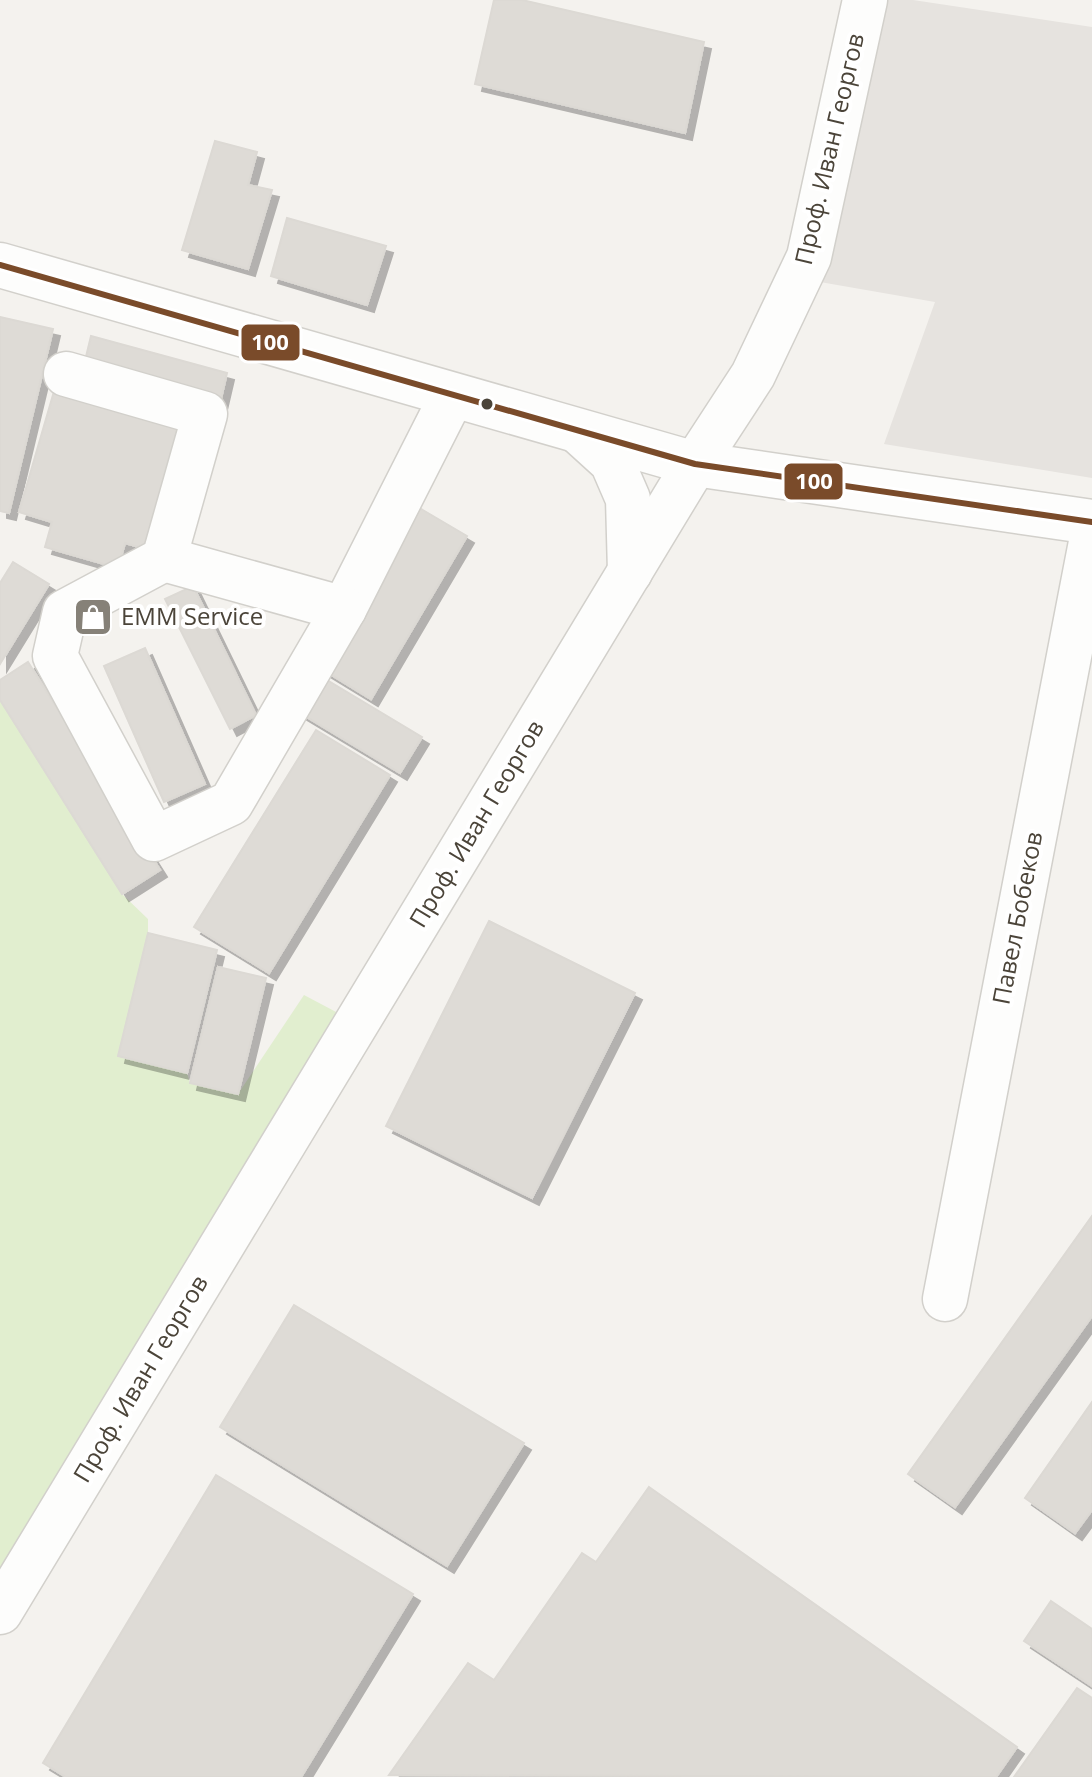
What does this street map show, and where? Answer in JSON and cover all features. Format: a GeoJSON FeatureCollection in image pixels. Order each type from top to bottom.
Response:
{"type":"FeatureCollection","features":[{"type":"Feature","properties":{"kind":"street","name":"Проф. Иван Георгов"},"geometry":{"type":"LineString","coordinates":[[0,1612],[695,464],[753,375],[809,257],[865,0]]}},
{"type":"Feature","properties":{"kind":"street"},"geometry":{"type":"LineString","coordinates":[[0,265],[695,464],[1092,522]]}},
{"type":"Feature","properties":{"kind":"street"},"geometry":{"type":"LineString","coordinates":[[66,374],[205,414],[164,559]]}},
{"type":"Feature","properties":{"kind":"street"},"geometry":{"type":"LineString","coordinates":[[344,609],[164,559],[65,612],[55,656],[154,839],[231,803],[344,609],[452,396]]}},
{"type":"Feature","properties":{"kind":"street"},"geometry":{"type":"LineString","coordinates":[[577,431],[612,462],[628,499],[630,572]]}},
{"type":"Feature","properties":{"kind":"street","name":"Павел Бобеков"},"geometry":{"type":"LineString","coordinates":[[945,1299],[1092,537]]}},
{"type":"Feature","properties":{"kind":"green space"},"geometry":{"type":"Polygon","coordinates":[[[0,700],[122,894],[148,919],[148,933],[118,1056],[187,1073],[190,1083],[238,1094],[304,995],[338,1013],[0,1571],[0,700]]]}},
{"type":"Feature","properties":{"kind":"shaded area"},"geometry":{"type":"Polygon","coordinates":[[[881,0],[913,0],[1092,27],[1092,478],[884,444],[935,302],[820,282],[881,0]]]}},
{"type":"Feature","properties":{"kind":"building"},"geometry":{"type":"Polygon","coordinates":[[[494,0],[522,0],[704,42],[685,133],[475,84],[494,0]]]}},
{"type":"Feature","properties":{"kind":"building"},"geometry":{"type":"Polygon","coordinates":[[[215,141],[257,152],[248,185],[272,190],[248,269],[182,250],[215,141]]]}},
{"type":"Feature","properties":{"kind":"building"},"geometry":{"type":"Polygon","coordinates":[[[287,218],[386,246],[367,305],[271,276],[287,218]]]}},
{"type":"Feature","properties":{"kind":"building"},"geometry":{"type":"Polygon","coordinates":[[[0,317],[53,329],[9,513],[0,511],[0,317]]]}},
{"type":"Feature","properties":{"kind":"building"},"geometry":{"type":"Polygon","coordinates":[[[91,336],[227,373],[220,403],[84,365],[91,336]]]}},
{"type":"Feature","properties":{"kind":"building"},"geometry":{"type":"Polygon","coordinates":[[[55,388],[192,428],[156,552],[125,543],[118,568],[45,547],[52,522],[19,512],[55,388]]]}},
{"type":"Feature","properties":{"kind":"building"},"geometry":{"type":"Polygon","coordinates":[[[416,506],[467,536],[371,699],[320,668],[416,506]]]}},
{"type":"Feature","properties":{"kind":"building"},"geometry":{"type":"Polygon","coordinates":[[[13,562],[49,584],[0,664],[0,583],[13,562]]]}},
{"type":"Feature","properties":{"kind":"building"},"geometry":{"type":"Polygon","coordinates":[[[193,586],[256,715],[230,729],[165,599],[193,586]]]}},
{"type":"Feature","properties":{"kind":"building"},"geometry":{"type":"Polygon","coordinates":[[[145,648],[205,784],[164,802],[104,666],[145,648]]]}},
{"type":"Feature","properties":{"kind":"building"},"geometry":{"type":"Polygon","coordinates":[[[28,662],[160,870],[122,894],[0,700],[0,680],[28,662]]]}},
{"type":"Feature","properties":{"kind":"building"},"geometry":{"type":"Polygon","coordinates":[[[322,677],[422,737],[400,773],[300,713],[322,677]]]}},
{"type":"Feature","properties":{"kind":"building"},"geometry":{"type":"Polygon","coordinates":[[[316,730],[390,775],[269,973],[194,927],[316,730]]]}},
{"type":"Feature","properties":{"kind":"building"},"geometry":{"type":"Polygon","coordinates":[[[489,921],[635,993],[532,1198],[386,1126],[489,921]]]}},
{"type":"Feature","properties":{"kind":"building"},"geometry":{"type":"Polygon","coordinates":[[[148,933],[217,950],[187,1073],[118,1056],[148,933]]]}},
{"type":"Feature","properties":{"kind":"building"},"geometry":{"type":"Polygon","coordinates":[[[218,967],[266,978],[238,1094],[190,1083],[218,967]]]}},
{"type":"Feature","properties":{"kind":"building"},"geometry":{"type":"Polygon","coordinates":[[[1092,1216],[1092,1316],[955,1507],[908,1474],[1092,1216]]]}},
{"type":"Feature","properties":{"kind":"building"},"geometry":{"type":"Polygon","coordinates":[[[294,1305],[524,1443],[447,1566],[220,1427],[294,1305]]]}},
{"type":"Feature","properties":{"kind":"building"},"geometry":{"type":"Polygon","coordinates":[[[1092,1402],[1092,1510],[1075,1533],[1025,1498],[1092,1402]]]}},
{"type":"Feature","properties":{"kind":"building"},"geometry":{"type":"Polygon","coordinates":[[[216,1475],[413,1594],[301,1777],[66,1777],[43,1763],[216,1475]]]}},
{"type":"Feature","properties":{"kind":"building"},"geometry":{"type":"Polygon","coordinates":[[[649,1487],[1017,1747],[996,1777],[389,1775],[468,1663],[494,1680],[582,1553],[596,1562],[649,1487]]]}},
{"type":"Feature","properties":{"kind":"building"},"geometry":{"type":"Polygon","coordinates":[[[1051,1601],[1092,1629],[1092,1686],[1024,1641],[1051,1601]]]}},
{"type":"Feature","properties":{"kind":"building"},"geometry":{"type":"Polygon","coordinates":[[[1077,1688],[1092,1698],[1092,1777],[1014,1777],[1077,1688]]]}},
{"type":"Feature","properties":{"kind":"transit line","name":"100"},"geometry":{"type":"LineString","coordinates":[[0,265],[695,464],[1092,522]]}},
{"type":"Feature","properties":{"kind":"place","name":"EMM Service"},"geometry":{"type":"Point","coordinates":[93,617]}}]}
